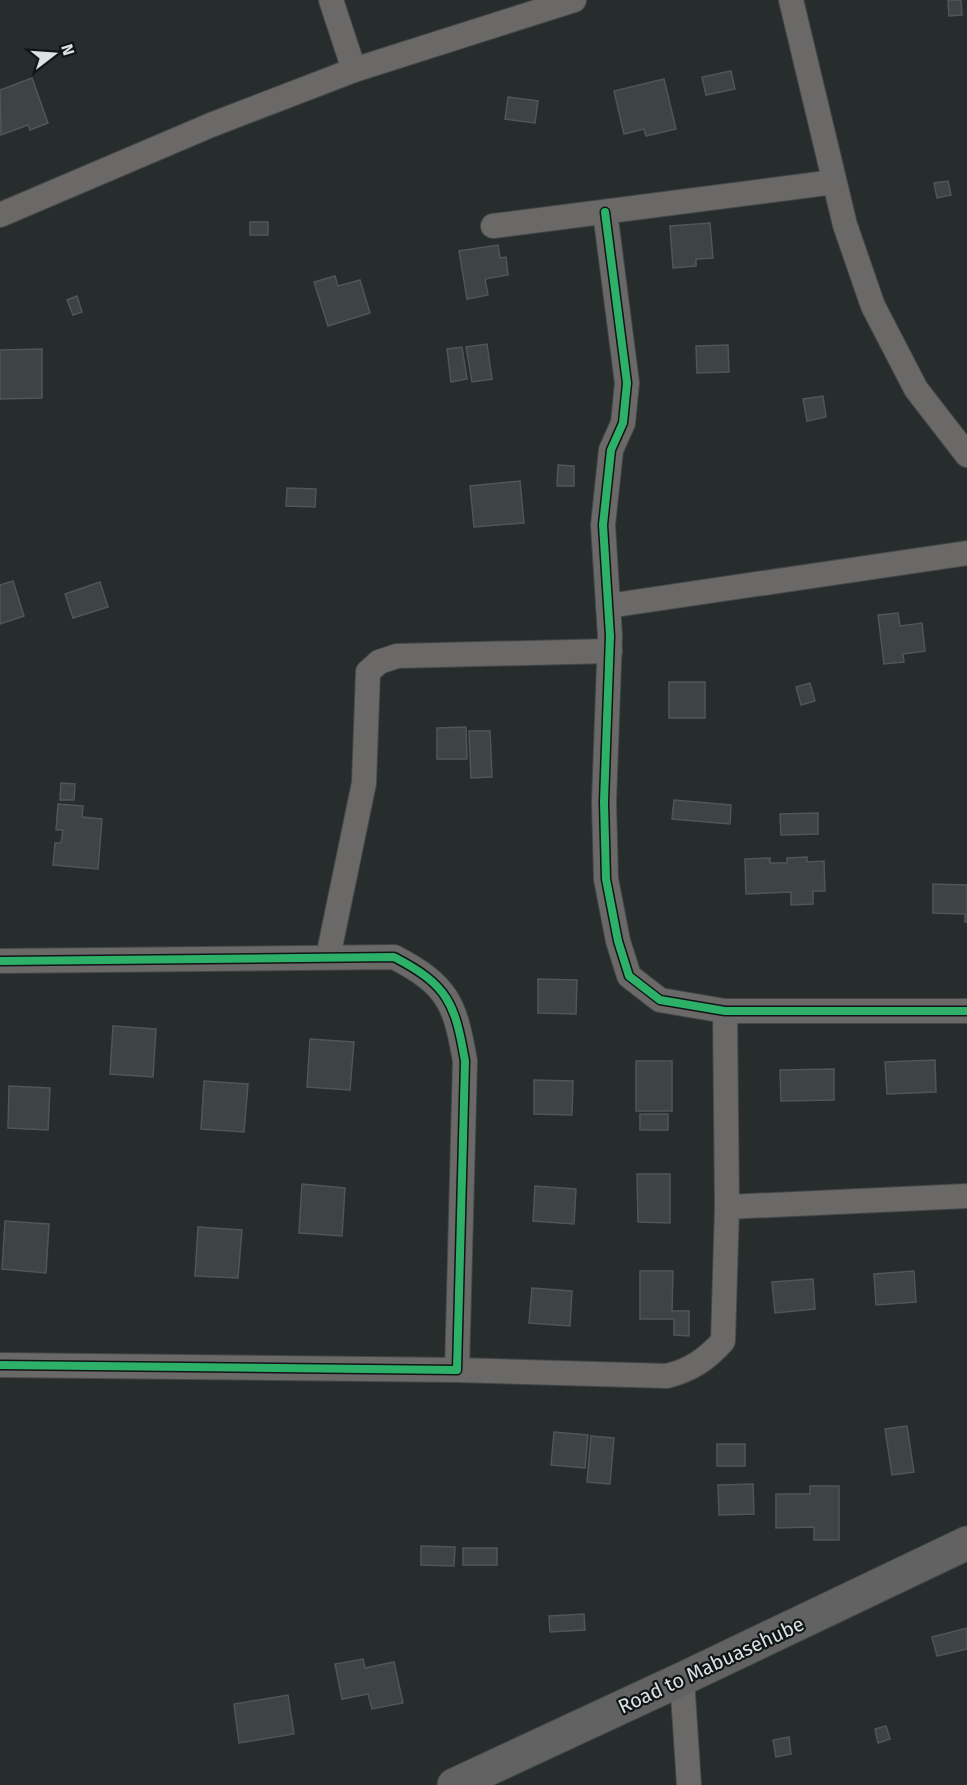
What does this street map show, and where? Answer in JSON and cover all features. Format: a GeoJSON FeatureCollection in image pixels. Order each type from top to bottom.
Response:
{"type":"FeatureCollection","features":[{"type":"Feature","properties":{"kind":"main road","name":"Road to Mabuasehube"},"geometry":{"type":"LineString","coordinates":[[454,1785],[967,1543]]}},
{"type":"Feature","properties":{"kind":"street"},"geometry":{"type":"LineString","coordinates":[[331,0],[354,70]]}},
{"type":"Feature","properties":{"kind":"street"},"geometry":{"type":"LineString","coordinates":[[0,215],[211,125],[354,70],[574,0]]}},
{"type":"Feature","properties":{"kind":"street"},"geometry":{"type":"LineString","coordinates":[[791,0],[845,225],[873,306],[916,389],[967,455]]}},
{"type":"Feature","properties":{"kind":"street"},"geometry":{"type":"LineString","coordinates":[[493,226],[834,182]]}},
{"type":"Feature","properties":{"kind":"street"},"geometry":{"type":"LineString","coordinates":[[605,212],[627,383],[623,423],[610,450],[603,525],[610,651],[604,802],[606,879],[618,941],[629,976],[660,1000],[725,1011],[967,1011]]}},
{"type":"Feature","properties":{"kind":"street"},"geometry":{"type":"LineString","coordinates":[[608,606],[967,553]]}},
{"type":"Feature","properties":{"kind":"street"},"geometry":{"type":"LineString","coordinates":[[328,957],[364,783],[368,672],[379,662],[397,656],[610,651]]}},
{"type":"Feature","properties":{"kind":"street"},"geometry":{"type":"LineString","coordinates":[[0,961],[394,957],[422,972],[445,994],[459,1026],[465,1061],[457,1370]]}},
{"type":"Feature","properties":{"kind":"street"},"geometry":{"type":"LineString","coordinates":[[0,1365],[457,1370],[667,1376],[684,1372],[712,1354],[723,1341],[727,1207],[725,1011]]}},
{"type":"Feature","properties":{"kind":"street"},"geometry":{"type":"LineString","coordinates":[[727,1207],[967,1196]]}},
{"type":"Feature","properties":{"kind":"street"},"geometry":{"type":"LineString","coordinates":[[682,1679],[689,1785]]}},
{"type":"Feature","properties":{"kind":"building"},"geometry":{"type":"Polygon","coordinates":[[[948,0],[961,0],[962,15],[949,16],[948,0]]]}},
{"type":"Feature","properties":{"kind":"building"},"geometry":{"type":"Polygon","coordinates":[[[731,71],[735,89],[706,95],[702,77],[731,71]]]}},
{"type":"Feature","properties":{"kind":"building"},"geometry":{"type":"Polygon","coordinates":[[[32,78],[48,123],[30,130],[28,125],[1,135],[0,90],[32,78]]]}},
{"type":"Feature","properties":{"kind":"building"},"geometry":{"type":"Polygon","coordinates":[[[664,79],[676,129],[646,136],[644,129],[624,134],[614,91],[664,79]]]}},
{"type":"Feature","properties":{"kind":"building"},"geometry":{"type":"Polygon","coordinates":[[[508,97],[538,101],[535,123],[505,119],[508,97]]]}},
{"type":"Feature","properties":{"kind":"building"},"geometry":{"type":"Polygon","coordinates":[[[948,181],[951,195],[937,198],[934,183],[948,181]]]}},
{"type":"Feature","properties":{"kind":"building"},"geometry":{"type":"Polygon","coordinates":[[[250,222],[268,222],[268,235],[250,235],[250,222]]]}},
{"type":"Feature","properties":{"kind":"building"},"geometry":{"type":"Polygon","coordinates":[[[710,223],[713,258],[696,259],[696,266],[673,268],[670,226],[710,223]]]}},
{"type":"Feature","properties":{"kind":"building"},"geometry":{"type":"Polygon","coordinates":[[[498,245],[500,258],[506,257],[508,275],[485,279],[488,295],[467,299],[459,251],[498,245]]]}},
{"type":"Feature","properties":{"kind":"building"},"geometry":{"type":"Polygon","coordinates":[[[335,276],[338,286],[360,280],[370,313],[328,326],[314,282],[335,276]]]}},
{"type":"Feature","properties":{"kind":"building"},"geometry":{"type":"Polygon","coordinates":[[[77,296],[82,312],[73,315],[67,300],[77,296]]]}},
{"type":"Feature","properties":{"kind":"building"},"geometry":{"type":"Polygon","coordinates":[[[487,344],[492,379],[472,382],[466,347],[487,344]]]}},
{"type":"Feature","properties":{"kind":"building"},"geometry":{"type":"Polygon","coordinates":[[[728,345],[729,372],[697,373],[696,346],[728,345]]]}},
{"type":"Feature","properties":{"kind":"building"},"geometry":{"type":"Polygon","coordinates":[[[462,347],[467,379],[451,382],[447,349],[462,347]]]}},
{"type":"Feature","properties":{"kind":"building"},"geometry":{"type":"Polygon","coordinates":[[[42,349],[42,398],[0,399],[0,350],[42,349]]]}},
{"type":"Feature","properties":{"kind":"building"},"geometry":{"type":"Polygon","coordinates":[[[823,396],[826,417],[807,421],[803,399],[823,396]]]}},
{"type":"Feature","properties":{"kind":"building"},"geometry":{"type":"Polygon","coordinates":[[[558,465],[574,466],[574,486],[557,486],[558,465]]]}},
{"type":"Feature","properties":{"kind":"building"},"geometry":{"type":"Polygon","coordinates":[[[520,481],[524,523],[474,527],[470,486],[520,481]]]}},
{"type":"Feature","properties":{"kind":"building"},"geometry":{"type":"Polygon","coordinates":[[[287,488],[316,489],[315,507],[286,506],[287,488]]]}},
{"type":"Feature","properties":{"kind":"building"},"geometry":{"type":"Polygon","coordinates":[[[13,581],[24,616],[0,624],[0,585],[13,581]]]}},
{"type":"Feature","properties":{"kind":"building"},"geometry":{"type":"Polygon","coordinates":[[[100,582],[108,607],[73,618],[65,594],[100,582]]]}},
{"type":"Feature","properties":{"kind":"building"},"geometry":{"type":"Polygon","coordinates":[[[898,613],[900,626],[922,623],[925,651],[903,654],[904,662],[884,664],[878,615],[898,613]]]}},
{"type":"Feature","properties":{"kind":"building"},"geometry":{"type":"Polygon","coordinates":[[[669,682],[705,682],[705,718],[669,718],[669,682]]]}},
{"type":"Feature","properties":{"kind":"building"},"geometry":{"type":"Polygon","coordinates":[[[810,683],[815,701],[801,705],[796,687],[810,683]]]}},
{"type":"Feature","properties":{"kind":"building"},"geometry":{"type":"Polygon","coordinates":[[[466,727],[467,759],[437,759],[437,728],[466,727]]]}},
{"type":"Feature","properties":{"kind":"building"},"geometry":{"type":"Polygon","coordinates":[[[469,731],[490,731],[492,777],[471,778],[469,731]]]}},
{"type":"Feature","properties":{"kind":"building"},"geometry":{"type":"Polygon","coordinates":[[[61,783],[75,784],[74,800],[60,800],[61,783]]]}},
{"type":"Feature","properties":{"kind":"building"},"geometry":{"type":"Polygon","coordinates":[[[674,800],[731,805],[730,824],[672,819],[674,800]]]}},
{"type":"Feature","properties":{"kind":"building"},"geometry":{"type":"Polygon","coordinates":[[[58,804],[83,806],[82,817],[102,819],[98,869],[53,865],[55,843],[61,843],[63,830],[56,830],[58,804]]]}},
{"type":"Feature","properties":{"kind":"building"},"geometry":{"type":"Polygon","coordinates":[[[818,813],[818,834],[781,835],[780,814],[818,813]]]}},
{"type":"Feature","properties":{"kind":"building"},"geometry":{"type":"Polygon","coordinates":[[[807,857],[807,862],[824,861],[825,891],[813,891],[813,904],[791,905],[791,892],[746,894],[745,859],[770,858],[770,863],[787,863],[787,858],[807,857]]]}},
{"type":"Feature","properties":{"kind":"building"},"geometry":{"type":"Polygon","coordinates":[[[933,884],[967,885],[967,922],[965,922],[965,914],[933,913],[933,884]]]}},
{"type":"Feature","properties":{"kind":"building"},"geometry":{"type":"Polygon","coordinates":[[[538,979],[577,980],[576,1014],[538,1013],[538,979]]]}},
{"type":"Feature","properties":{"kind":"building"},"geometry":{"type":"Polygon","coordinates":[[[113,1026],[156,1029],[153,1077],[110,1074],[113,1026]]]}},
{"type":"Feature","properties":{"kind":"building"},"geometry":{"type":"Polygon","coordinates":[[[310,1039],[354,1042],[350,1090],[307,1087],[310,1039]]]}},
{"type":"Feature","properties":{"kind":"building"},"geometry":{"type":"Polygon","coordinates":[[[935,1060],[936,1092],[887,1094],[885,1062],[935,1060]]]}},
{"type":"Feature","properties":{"kind":"building"},"geometry":{"type":"Polygon","coordinates":[[[636,1061],[672,1061],[672,1111],[636,1111],[636,1061]]]}},
{"type":"Feature","properties":{"kind":"building"},"geometry":{"type":"Polygon","coordinates":[[[834,1069],[834,1100],[781,1101],[780,1070],[834,1069]]]}},
{"type":"Feature","properties":{"kind":"building"},"geometry":{"type":"Polygon","coordinates":[[[534,1080],[573,1081],[572,1115],[534,1114],[534,1080]]]}},
{"type":"Feature","properties":{"kind":"building"},"geometry":{"type":"Polygon","coordinates":[[[204,1081],[248,1084],[244,1132],[201,1129],[204,1081]]]}},
{"type":"Feature","properties":{"kind":"building"},"geometry":{"type":"Polygon","coordinates":[[[9,1086],[50,1088],[48,1130],[8,1128],[9,1086]]]}},
{"type":"Feature","properties":{"kind":"building"},"geometry":{"type":"Polygon","coordinates":[[[640,1114],[668,1114],[668,1130],[640,1130],[640,1114]]]}},
{"type":"Feature","properties":{"kind":"building"},"geometry":{"type":"Polygon","coordinates":[[[637,1174],[670,1174],[670,1223],[638,1222],[637,1174]]]}},
{"type":"Feature","properties":{"kind":"building"},"geometry":{"type":"Polygon","coordinates":[[[302,1184],[345,1188],[342,1236],[299,1233],[302,1184]]]}},
{"type":"Feature","properties":{"kind":"building"},"geometry":{"type":"Polygon","coordinates":[[[535,1186],[576,1189],[574,1224],[533,1221],[535,1186]]]}},
{"type":"Feature","properties":{"kind":"building"},"geometry":{"type":"Polygon","coordinates":[[[5,1221],[49,1224],[46,1273],[2,1269],[5,1221]]]}},
{"type":"Feature","properties":{"kind":"building"},"geometry":{"type":"Polygon","coordinates":[[[198,1227],[242,1230],[238,1278],[195,1276],[198,1227]]]}},
{"type":"Feature","properties":{"kind":"building"},"geometry":{"type":"Polygon","coordinates":[[[640,1271],[673,1271],[672,1311],[689,1311],[689,1336],[674,1335],[674,1319],[640,1319],[640,1271]]]}},
{"type":"Feature","properties":{"kind":"building"},"geometry":{"type":"Polygon","coordinates":[[[914,1271],[916,1302],[876,1305],[874,1274],[914,1271]]]}},
{"type":"Feature","properties":{"kind":"building"},"geometry":{"type":"Polygon","coordinates":[[[813,1279],[815,1309],[775,1313],[772,1282],[813,1279]]]}},
{"type":"Feature","properties":{"kind":"building"},"geometry":{"type":"Polygon","coordinates":[[[532,1288],[572,1291],[570,1326],[529,1323],[532,1288]]]}},
{"type":"Feature","properties":{"kind":"building"},"geometry":{"type":"Polygon","coordinates":[[[907,1426],[914,1472],[892,1475],[885,1429],[907,1426]]]}},
{"type":"Feature","properties":{"kind":"building"},"geometry":{"type":"Polygon","coordinates":[[[554,1432],[588,1435],[585,1468],[551,1465],[554,1432]]]}},
{"type":"Feature","properties":{"kind":"building"},"geometry":{"type":"Polygon","coordinates":[[[591,1436],[614,1438],[610,1484],[587,1482],[591,1436]]]}},
{"type":"Feature","properties":{"kind":"building"},"geometry":{"type":"Polygon","coordinates":[[[717,1444],[745,1444],[745,1466],[717,1466],[717,1444]]]}},
{"type":"Feature","properties":{"kind":"building"},"geometry":{"type":"Polygon","coordinates":[[[753,1484],[754,1514],[719,1515],[718,1485],[753,1484]]]}},
{"type":"Feature","properties":{"kind":"building"},"geometry":{"type":"Polygon","coordinates":[[[810,1486],[839,1486],[839,1540],[814,1540],[814,1527],[776,1528],[776,1494],[810,1494],[810,1486]]]}},
{"type":"Feature","properties":{"kind":"building"},"geometry":{"type":"Polygon","coordinates":[[[421,1546],[455,1547],[454,1566],[421,1565],[421,1546]]]}},
{"type":"Feature","properties":{"kind":"building"},"geometry":{"type":"Polygon","coordinates":[[[463,1548],[497,1548],[497,1565],[463,1565],[463,1548]]]}},
{"type":"Feature","properties":{"kind":"building"},"geometry":{"type":"Polygon","coordinates":[[[584,1614],[585,1630],[550,1632],[549,1616],[584,1614]]]}},
{"type":"Feature","properties":{"kind":"building"},"geometry":{"type":"Polygon","coordinates":[[[967,1628],[967,1649],[937,1656],[932,1637],[967,1628]]]}},
{"type":"Feature","properties":{"kind":"building"},"geometry":{"type":"Polygon","coordinates":[[[363,1659],[365,1668],[394,1662],[403,1703],[372,1709],[368,1694],[342,1699],[335,1664],[363,1659]]]}},
{"type":"Feature","properties":{"kind":"building"},"geometry":{"type":"Polygon","coordinates":[[[288,1695],[294,1734],[239,1743],[234,1704],[288,1695]]]}},
{"type":"Feature","properties":{"kind":"building"},"geometry":{"type":"Polygon","coordinates":[[[886,1726],[890,1739],[878,1743],[875,1729],[886,1726]]]}},
{"type":"Feature","properties":{"kind":"building"},"geometry":{"type":"Polygon","coordinates":[[[789,1737],[791,1754],[776,1757],[773,1740],[789,1737]]]}},
{"type":"Feature","properties":{"kind":"cycle path"},"geometry":{"type":"LineString","coordinates":[[605,212],[627,383],[623,423],[611,450],[603,525],[610,636],[604,802],[606,879],[618,941],[629,976],[660,1000],[725,1011],[967,1011]]}},
{"type":"Feature","properties":{"kind":"cycle path"},"geometry":{"type":"LineString","coordinates":[[0,961],[394,957],[426,977],[446,998],[457,1024],[465,1061],[457,1370],[0,1365]]}}]}
